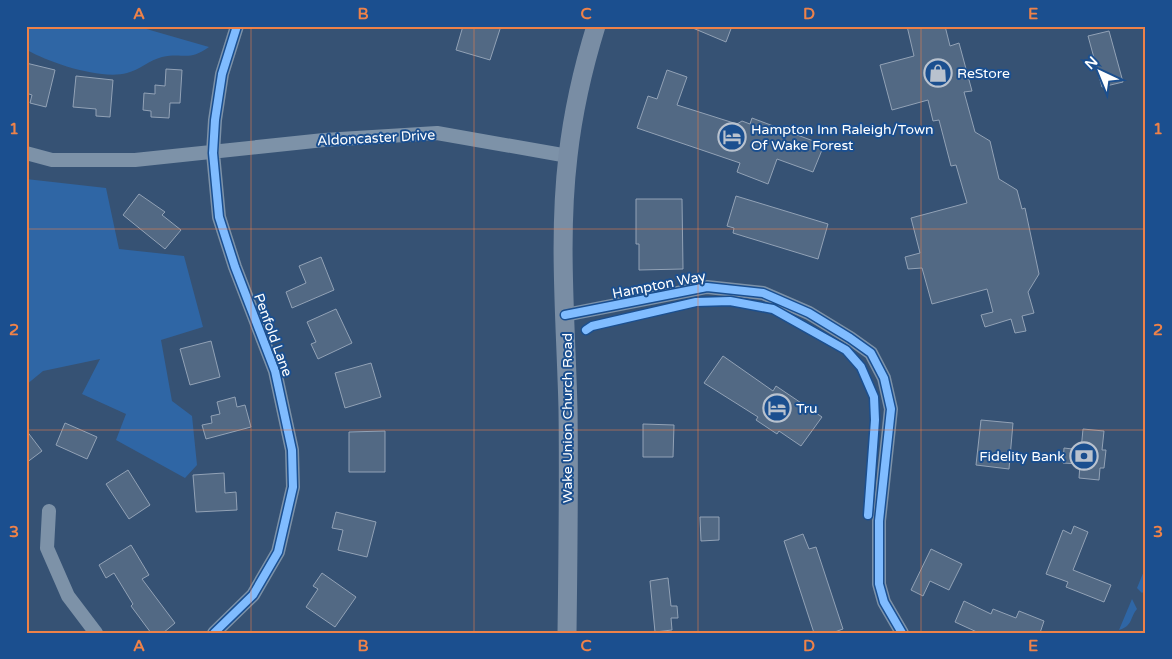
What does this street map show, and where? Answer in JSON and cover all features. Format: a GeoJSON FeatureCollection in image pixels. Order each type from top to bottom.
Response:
{"type":"FeatureCollection","features":[{"type":"Feature","properties":{"kind":"street","name":"Penfold Lane"},"geometry":{"type":"LineString","coordinates":[[214,633],[253,595],[278,552],[293,487],[292,450],[275,371],[235,267],[219,217],[213,153],[215,120],[222,74],[237,26]]}},
{"type":"Feature","properties":{"kind":"street","name":"Wake Union Church Road"},"geometry":{"type":"LineString","coordinates":[[567,633],[568,417],[564,234],[568,156],[584,65],[596,26]]}},
{"type":"Feature","properties":{"kind":"street","name":"Aldoncaster Drive"},"geometry":{"type":"LineString","coordinates":[[213,153],[324,140],[437,133],[568,156]]}},
{"type":"Feature","properties":{"kind":"street"},"geometry":{"type":"LineString","coordinates":[[26,153],[52,160],[78,162],[135,160],[213,153]]}},
{"type":"Feature","properties":{"kind":"street","name":"Hampton Way"},"geometry":{"type":"LineString","coordinates":[[566,315],[707,287],[763,293],[808,313],[850,338],[870,353],[884,378],[891,409],[879,521],[879,584],[884,602],[902,633]]}},
{"type":"Feature","properties":{"kind":"street"},"geometry":{"type":"LineString","coordinates":[[49,511],[47,548],[68,596],[96,633]]}},
{"type":"Feature","properties":{"kind":"shaded area"},"geometry":{"type":"Polygon","coordinates":[[[26,26],[136,26],[209,47],[196,54],[162,57],[127,73],[116,75],[104,74],[62,65],[27,50],[26,26]]]}},
{"type":"Feature","properties":{"kind":"shaded area"},"geometry":{"type":"Polygon","coordinates":[[[26,179],[106,188],[119,249],[184,256],[203,327],[161,340],[172,401],[192,416],[197,465],[185,478],[116,440],[126,414],[82,394],[100,359],[43,371],[26,385],[26,179]]]}},
{"type":"Feature","properties":{"kind":"shaded area"},"geometry":{"type":"Polygon","coordinates":[[[1146,566],[1146,589],[1142,593],[1137,588],[1146,566]]]}},
{"type":"Feature","properties":{"kind":"shaded area"},"geometry":{"type":"Polygon","coordinates":[[[1132,599],[1137,609],[1129,624],[1119,630],[1132,599]]]}},
{"type":"Feature","properties":{"kind":"building"},"geometry":{"type":"Polygon","coordinates":[[[463,26],[501,26],[490,60],[456,50],[463,26]]]}},
{"type":"Feature","properties":{"kind":"building"},"geometry":{"type":"Polygon","coordinates":[[[688,26],[732,26],[726,42],[688,26]]]}},
{"type":"Feature","properties":{"kind":"building"},"geometry":{"type":"Polygon","coordinates":[[[907,26],[945,26],[950,46],[959,43],[972,91],[964,92],[975,132],[990,141],[999,179],[1017,190],[1022,209],[1025,208],[1039,274],[1028,292],[1034,313],[1022,316],[1026,331],[1015,333],[1011,319],[985,327],[981,315],[993,312],[987,289],[932,304],[922,268],[908,269],[905,257],[920,253],[911,218],[967,203],[956,165],[951,166],[939,120],[933,121],[928,100],[892,110],[880,65],[914,56],[907,26]]]}},
{"type":"Feature","properties":{"kind":"building"},"geometry":{"type":"Polygon","coordinates":[[[1109,31],[1123,82],[1102,87],[1088,36],[1109,31]]]}},
{"type":"Feature","properties":{"kind":"building"},"geometry":{"type":"Polygon","coordinates":[[[26,63],[55,70],[46,107],[30,103],[32,95],[26,93],[26,63]]]}},
{"type":"Feature","properties":{"kind":"building"},"geometry":{"type":"Polygon","coordinates":[[[166,69],[182,70],[180,103],[170,103],[169,118],[151,117],[151,111],[143,110],[144,93],[155,94],[155,85],[165,86],[166,69]]]}},
{"type":"Feature","properties":{"kind":"building","name":"Hampton Inn Raleigh/Town Of Wake Forest"},"geometry":{"type":"Polygon","coordinates":[[[667,70],[687,77],[677,105],[737,124],[742,121],[750,124],[752,118],[824,145],[813,172],[777,159],[768,184],[737,172],[740,163],[637,128],[648,96],[657,99],[667,70]]]}},
{"type":"Feature","properties":{"kind":"building"},"geometry":{"type":"Polygon","coordinates":[[[76,76],[113,80],[110,117],[96,116],[96,109],[73,107],[76,76]]]}},
{"type":"Feature","properties":{"kind":"building"},"geometry":{"type":"Polygon","coordinates":[[[139,194],[165,212],[162,215],[181,230],[165,249],[123,215],[139,194]]]}},
{"type":"Feature","properties":{"kind":"building"},"geometry":{"type":"Polygon","coordinates":[[[736,196],[828,224],[818,259],[733,233],[734,228],[727,226],[736,196]]]}},
{"type":"Feature","properties":{"kind":"building"},"geometry":{"type":"Polygon","coordinates":[[[636,199],[682,199],[683,269],[639,270],[639,244],[636,244],[636,199]]]}},
{"type":"Feature","properties":{"kind":"building"},"geometry":{"type":"Polygon","coordinates":[[[321,257],[334,290],[292,308],[286,292],[306,283],[299,266],[321,257]]]}},
{"type":"Feature","properties":{"kind":"building"},"geometry":{"type":"Polygon","coordinates":[[[336,309],[352,343],[318,359],[311,344],[316,342],[307,322],[336,309]]]}},
{"type":"Feature","properties":{"kind":"building"},"geometry":{"type":"Polygon","coordinates":[[[211,341],[220,377],[190,385],[180,349],[211,341]]]}},
{"type":"Feature","properties":{"kind":"building","name":"Tru"},"geometry":{"type":"Polygon","coordinates":[[[723,356],[773,391],[776,386],[822,417],[801,446],[779,431],[777,434],[756,420],[758,417],[704,383],[723,356]]]}},
{"type":"Feature","properties":{"kind":"building"},"geometry":{"type":"Polygon","coordinates":[[[371,363],[381,397],[345,408],[335,373],[371,363]]]}},
{"type":"Feature","properties":{"kind":"building"},"geometry":{"type":"Polygon","coordinates":[[[235,397],[237,407],[245,405],[251,427],[206,439],[202,425],[212,423],[211,416],[220,414],[217,402],[235,397]]]}},
{"type":"Feature","properties":{"kind":"building"},"geometry":{"type":"Polygon","coordinates":[[[981,420],[1013,423],[1009,469],[976,465],[981,420]]]}},
{"type":"Feature","properties":{"kind":"building"},"geometry":{"type":"Polygon","coordinates":[[[65,423],[97,437],[87,459],[56,445],[65,423]]]}},
{"type":"Feature","properties":{"kind":"building"},"geometry":{"type":"Polygon","coordinates":[[[643,424],[674,425],[673,457],[643,457],[643,424]]]}},
{"type":"Feature","properties":{"kind":"building","name":"Fidelity Bank"},"geometry":{"type":"Polygon","coordinates":[[[1083,429],[1104,431],[1102,450],[1106,450],[1104,468],[1100,468],[1099,480],[1079,478],[1080,464],[1063,463],[1064,448],[1081,450],[1083,429]]]}},
{"type":"Feature","properties":{"kind":"building"},"geometry":{"type":"Polygon","coordinates":[[[26,430],[42,451],[26,463],[26,430]]]}},
{"type":"Feature","properties":{"kind":"building"},"geometry":{"type":"Polygon","coordinates":[[[385,431],[385,472],[349,472],[349,432],[385,431]]]}},
{"type":"Feature","properties":{"kind":"building"},"geometry":{"type":"Polygon","coordinates":[[[128,470],[150,505],[129,519],[106,484],[128,470]]]}},
{"type":"Feature","properties":{"kind":"building"},"geometry":{"type":"Polygon","coordinates":[[[224,473],[225,493],[236,492],[237,510],[196,512],[193,475],[224,473]]]}},
{"type":"Feature","properties":{"kind":"building"},"geometry":{"type":"Polygon","coordinates":[[[336,512],[376,522],[367,557],[338,550],[343,530],[332,528],[336,512]]]}},
{"type":"Feature","properties":{"kind":"building"},"geometry":{"type":"Polygon","coordinates":[[[700,517],[719,517],[719,540],[701,541],[700,517]]]}},
{"type":"Feature","properties":{"kind":"building"},"geometry":{"type":"Polygon","coordinates":[[[1074,526],[1088,532],[1073,570],[1111,585],[1104,602],[1066,587],[1068,582],[1046,574],[1063,530],[1071,534],[1074,526]]]}},
{"type":"Feature","properties":{"kind":"building"},"geometry":{"type":"Polygon","coordinates":[[[803,534],[809,549],[816,547],[843,629],[832,633],[814,633],[784,541],[803,534]]]}},
{"type":"Feature","properties":{"kind":"building"},"geometry":{"type":"Polygon","coordinates":[[[131,545],[149,575],[142,579],[175,623],[163,633],[151,633],[131,606],[133,604],[114,573],[106,578],[99,565],[131,545]]]}},
{"type":"Feature","properties":{"kind":"building"},"geometry":{"type":"Polygon","coordinates":[[[931,549],[962,564],[949,590],[930,581],[923,596],[911,590],[931,549]]]}},
{"type":"Feature","properties":{"kind":"building"},"geometry":{"type":"Polygon","coordinates":[[[322,573],[356,597],[335,627],[306,607],[318,589],[313,586],[322,573]]]}},
{"type":"Feature","properties":{"kind":"building"},"geometry":{"type":"Polygon","coordinates":[[[668,578],[671,606],[677,606],[678,618],[671,618],[672,630],[655,632],[650,581],[668,578]]]}},
{"type":"Feature","properties":{"kind":"building"},"geometry":{"type":"Polygon","coordinates":[[[964,601],[991,614],[993,609],[1016,618],[1019,611],[1044,621],[1040,633],[979,633],[955,622],[964,601]]]}},
{"type":"Feature","properties":{"kind":"cycle path"},"geometry":{"type":"LineString","coordinates":[[214,633],[253,595],[278,552],[293,487],[292,450],[275,371],[235,267],[219,217],[213,153],[215,120],[222,74],[237,26]]}},
{"type":"Feature","properties":{"kind":"cycle path"},"geometry":{"type":"LineString","coordinates":[[565,315],[707,287],[763,293],[809,313],[871,353],[884,378],[891,409],[879,521],[879,584],[884,602],[902,633]]}},
{"type":"Feature","properties":{"kind":"cycle path"},"geometry":{"type":"LineString","coordinates":[[586,330],[592,326],[696,302],[730,301],[773,309],[846,350],[861,367],[874,397],[875,420],[868,515]]}},
{"type":"Feature","properties":{"kind":"place","name":"ReStore"},"geometry":{"type":"Point","coordinates":[938,73]}},
{"type":"Feature","properties":{"kind":"place","name":"Hampton Inn Raleigh/Town Of Wake Forest"},"geometry":{"type":"Point","coordinates":[732,137]}},
{"type":"Feature","properties":{"kind":"place","name":"Tru"},"geometry":{"type":"Point","coordinates":[777,408]}},
{"type":"Feature","properties":{"kind":"place","name":"Fidelity Bank"},"geometry":{"type":"Point","coordinates":[1084,456]}}]}
